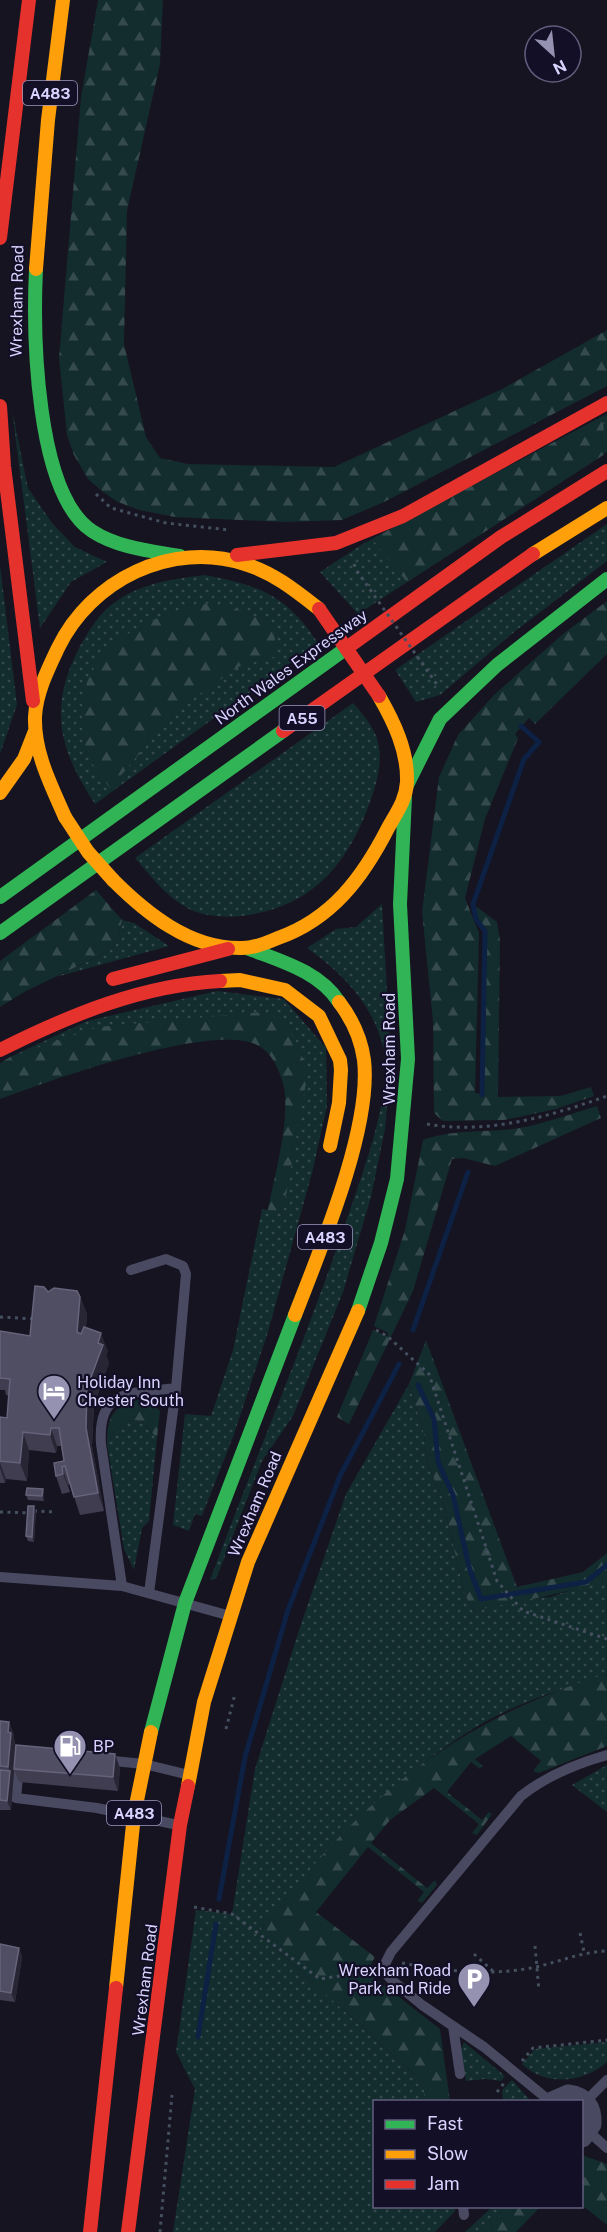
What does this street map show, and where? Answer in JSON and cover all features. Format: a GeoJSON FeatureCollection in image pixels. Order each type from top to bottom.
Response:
{"type":"FeatureCollection","features":[{"type":"Feature","properties":{"kind":"highway","name":"Wrexham Road"},"geometry":{"type":"LineString","coordinates":[[0,238],[16,62],[29,0]]}},
{"type":"Feature","properties":{"kind":"highway","name":"Wrexham Road"},"geometry":{"type":"LineString","coordinates":[[63,0],[38,186],[29,337],[42,453],[66,504],[83,524],[107,539],[136,548],[180,556]]}},
{"type":"Feature","properties":{"kind":"highway"},"geometry":{"type":"LineString","coordinates":[[35,715],[52,659],[65,632],[85,606],[109,586],[143,567],[180,556],[220,557],[305,549],[346,539],[403,516],[607,403]]}},
{"type":"Feature","properties":{"kind":"highway"},"geometry":{"type":"LineString","coordinates":[[0,406],[4,466],[35,730],[42,762],[65,817],[88,852],[136,904],[182,933],[233,948]]}},
{"type":"Feature","properties":{"kind":"highway","name":"North Wales Expressway"},"geometry":{"type":"LineString","coordinates":[[0,897],[501,537],[607,471]]}},
{"type":"Feature","properties":{"kind":"highway","name":"A55"},"geometry":{"type":"LineString","coordinates":[[0,933],[511,568],[607,508]]}},
{"type":"Feature","properties":{"kind":"highway","name":"Wrexham Road"},"geometry":{"type":"LineString","coordinates":[[128,2232],[180,1825],[204,1702],[249,1562],[289,1464],[356,1317],[381,1243],[397,1179],[404,1121],[408,1022],[400,904],[405,792],[404,750],[395,722],[319,609],[299,589],[273,573],[220,557]]}},
{"type":"Feature","properties":{"kind":"highway"},"geometry":{"type":"LineString","coordinates":[[96,983],[233,948],[247,948],[305,928],[326,915],[360,878],[440,719],[497,665],[607,579]]}},
{"type":"Feature","properties":{"kind":"highway"},"geometry":{"type":"LineString","coordinates":[[0,793],[24,759],[35,730]]}},
{"type":"Feature","properties":{"kind":"highway","name":"Wrexham Road"},"geometry":{"type":"LineString","coordinates":[[90,2232],[134,1815],[144,1764],[184,1604],[326,1233],[355,1140],[363,1099],[364,1060],[354,1023],[333,992],[305,971],[247,948]]}},
{"type":"Feature","properties":{"kind":"highway"},"geometry":{"type":"LineString","coordinates":[[0,1050],[46,1024],[122,996],[214,980],[256,982],[283,988],[305,1001],[322,1020],[331,1034],[341,1062],[339,1105],[328,1160]]}},
{"type":"Feature","properties":{"kind":"highway"},"geometry":{"type":"LineString","coordinates":[[324,1192],[326,1233]]}},
{"type":"Feature","properties":{"kind":"street"},"geometry":{"type":"LineString","coordinates":[[557,2100],[568,2095],[580,2100]]}},
{"type":"Feature","properties":{"kind":"street"},"geometry":{"type":"LineString","coordinates":[[585,2102],[591,2116],[585,2134]]}},
{"type":"Feature","properties":{"kind":"lane"},"geometry":{"type":"LineString","coordinates":[[132,1270],[166,1259],[183,1266],[186,1274],[176,1388],[149,1593]]}},
{"type":"Feature","properties":{"kind":"lane"},"geometry":{"type":"LineString","coordinates":[[122,1586],[100,1444],[99,1428],[103,1412],[111,1401],[123,1395],[176,1388]]}},
{"type":"Feature","properties":{"kind":"lane"},"geometry":{"type":"LineString","coordinates":[[0,1577],[122,1586],[230,1616]]}},
{"type":"Feature","properties":{"kind":"lane"},"geometry":{"type":"LineString","coordinates":[[21,1750],[16,1798],[134,1815],[180,1825]]}},
{"type":"Feature","properties":{"kind":"lane"},"geometry":{"type":"LineString","coordinates":[[550,2100],[514,2070],[393,1981],[385,1964],[521,1796],[538,1784],[590,1759],[607,1755]]}},
{"type":"Feature","properties":{"kind":"lane"},"geometry":{"type":"LineString","coordinates":[[88,1758],[144,1764],[188,1775]]}},
{"type":"Feature","properties":{"kind":"lane"},"geometry":{"type":"LineString","coordinates":[[453,2026],[460,2074]]}},
{"type":"Feature","properties":{"kind":"lane"},"geometry":{"type":"LineString","coordinates":[[585,2102],[607,2080]]}},
{"type":"Feature","properties":{"kind":"lane"},"geometry":{"type":"LineString","coordinates":[[585,2134],[607,2148]]}},
{"type":"Feature","properties":{"kind":"path"},"geometry":{"type":"LineString","coordinates":[[94,492],[111,508],[166,523],[235,531]]}},
{"type":"Feature","properties":{"kind":"path"},"geometry":{"type":"LineString","coordinates":[[351,559],[357,571],[438,686]]}},
{"type":"Feature","properties":{"kind":"path"},"geometry":{"type":"LineString","coordinates":[[404,1121],[437,1126],[506,1124],[565,1111],[607,1096]]}},
{"type":"Feature","properties":{"kind":"path"},"geometry":{"type":"LineString","coordinates":[[0,1317],[40,1320]]}},
{"type":"Feature","properties":{"kind":"path"},"geometry":{"type":"LineString","coordinates":[[372,1328],[387,1336],[429,1374],[497,1581],[523,1611],[607,1639]]}},
{"type":"Feature","properties":{"kind":"path"},"geometry":{"type":"LineString","coordinates":[[0,1512],[30,1515],[30,1510],[56,1512]]}},
{"type":"Feature","properties":{"kind":"path"},"geometry":{"type":"LineString","coordinates":[[189,1907],[232,1914],[320,1979],[385,1964],[494,1972],[537,1966],[584,1952],[607,1951]]}},
{"type":"Feature","properties":{"kind":"path"},"geometry":{"type":"LineString","coordinates":[[580,1933],[584,1952]]}},
{"type":"Feature","properties":{"kind":"path"},"geometry":{"type":"LineString","coordinates":[[535,1946],[539,1991]]}},
{"type":"Feature","properties":{"kind":"path"},"geometry":{"type":"LineString","coordinates":[[474,1954],[494,1972]]}},
{"type":"Feature","properties":{"kind":"path"},"geometry":{"type":"LineString","coordinates":[[497,2092],[533,2048],[607,2040]]}},
{"type":"Feature","properties":{"kind":"green space"},"geometry":{"type":"Polygon","coordinates":[[[98,0],[163,0],[160,64],[127,211],[124,344],[146,437],[160,458],[188,464],[334,467],[504,388],[607,330],[607,386],[384,502],[342,520],[285,522],[175,517],[139,510],[118,502],[103,492],[88,479],[74,455],[67,435],[59,358],[81,97],[98,0]]]}},
{"type":"Feature","properties":{"kind":"green space"},"geometry":{"type":"Polygon","coordinates":[[[12,410],[28,488],[52,523],[75,547],[107,562],[71,582],[40,628],[12,410]]]}},
{"type":"Feature","properties":{"kind":"green space"},"geometry":{"type":"Polygon","coordinates":[[[607,414],[607,452],[358,614],[320,572],[361,545],[607,414]]]}},
{"type":"Feature","properties":{"kind":"green space"},"geometry":{"type":"Polygon","coordinates":[[[603,416],[605,454],[407,582],[372,539],[603,416]]]}},
{"type":"Feature","properties":{"kind":"green space"},"geometry":{"type":"Polygon","coordinates":[[[607,524],[607,561],[513,633],[440,695],[416,702],[395,670],[607,524]]]}},
{"type":"Feature","properties":{"kind":"green space"},"geometry":{"type":"Polygon","coordinates":[[[0,565],[17,705],[0,754],[0,565]]]}},
{"type":"Feature","properties":{"kind":"green space"},"geometry":{"type":"Polygon","coordinates":[[[205,575],[241,583],[270,595],[295,614],[318,643],[95,804],[73,766],[62,730],[63,692],[78,650],[98,618],[108,607],[124,596],[146,586],[205,575]]]}},
{"type":"Feature","properties":{"kind":"green space"},"geometry":{"type":"Polygon","coordinates":[[[607,601],[607,654],[535,724],[529,718],[515,734],[518,738],[485,819],[465,898],[479,933],[475,1093],[482,1094],[485,931],[476,919],[473,904],[497,922],[500,941],[498,1097],[560,1096],[591,1087],[594,1096],[556,1109],[504,1120],[443,1121],[434,1113],[433,1021],[422,912],[439,777],[458,735],[494,695],[563,634],[607,601]]]}},
{"type":"Feature","properties":{"kind":"green space"},"geometry":{"type":"Polygon","coordinates":[[[210,603],[242,611],[273,625],[277,656],[240,666],[178,709],[110,788],[89,758],[83,738],[84,692],[92,671],[106,653],[143,625],[165,615],[210,603]]]}},
{"type":"Feature","properties":{"kind":"green space"},"geometry":{"type":"Polygon","coordinates":[[[353,703],[369,722],[376,736],[380,752],[378,776],[362,822],[351,844],[339,862],[308,893],[266,911],[234,917],[204,914],[190,909],[170,896],[135,858],[353,703]]]}},
{"type":"Feature","properties":{"kind":"green space"},"geometry":{"type":"Polygon","coordinates":[[[96,890],[122,920],[116,944],[109,951],[24,992],[0,1007],[0,961],[96,890]]]}},
{"type":"Feature","properties":{"kind":"green space"},"geometry":{"type":"Polygon","coordinates":[[[382,904],[391,1062],[385,1129],[371,1197],[343,1292],[293,1416],[262,1461],[216,1579],[210,1580],[334,1257],[376,1129],[381,1106],[385,1064],[378,1030],[354,990],[307,948],[336,929],[356,927],[382,904]]]}},
{"type":"Feature","properties":{"kind":"green space"},"geometry":{"type":"Polygon","coordinates":[[[122,920],[134,923],[169,946],[56,977],[109,951],[116,944],[122,920]]]}},
{"type":"Feature","properties":{"kind":"green space"},"geometry":{"type":"Polygon","coordinates":[[[217,991],[284,999],[326,1048],[327,1106],[312,1173],[268,1332],[233,1437],[202,1516],[195,1514],[189,1531],[173,1525],[185,1414],[211,1416],[233,1350],[262,1209],[283,1212],[287,1027],[10,1057],[87,1021],[217,991]]]}},
{"type":"Feature","properties":{"kind":"green space"},"geometry":{"type":"Polygon","coordinates":[[[261,1012],[279,1018],[287,1027],[300,1048],[307,1077],[283,1212],[268,1210],[284,1128],[285,1097],[277,1066],[266,1051],[255,1044],[232,1040],[202,1041],[166,1048],[91,1068],[0,1099],[0,1063],[10,1057],[98,1027],[261,1012]]]}},
{"type":"Feature","properties":{"kind":"green space"},"geometry":{"type":"Polygon","coordinates":[[[597,1106],[601,1118],[495,1166],[463,1158],[452,1159],[413,1291],[349,1424],[337,1417],[373,1330],[387,1336],[388,1333],[374,1326],[405,1230],[423,1140],[461,1132],[525,1127],[597,1106]]]}},
{"type":"Feature","properties":{"kind":"green space"},"geometry":{"type":"Polygon","coordinates":[[[426,1340],[517,1587],[583,1572],[607,1553],[607,1578],[558,1593],[474,1611],[465,1595],[442,1497],[427,1462],[424,1434],[409,1384],[426,1340]]]}},
{"type":"Feature","properties":{"kind":"green space"},"geometry":{"type":"Polygon","coordinates":[[[409,1384],[424,1434],[427,1462],[442,1497],[465,1595],[474,1611],[523,1599],[550,1597],[607,1578],[607,1674],[540,1697],[491,1718],[444,1748],[385,1795],[358,1821],[307,1875],[258,1933],[424,2083],[424,2100],[373,2100],[373,2208],[455,2208],[455,2211],[435,2232],[173,2232],[195,2089],[176,2052],[196,1910],[232,1914],[255,1769],[300,1627],[346,1494],[409,1384]]]}},
{"type":"Feature","properties":{"kind":"green space"},"geometry":{"type":"Polygon","coordinates":[[[138,1400],[153,1403],[160,1411],[157,1438],[141,1421],[127,1420],[114,1432],[107,1444],[108,1427],[113,1414],[122,1406],[138,1400]]]}},
{"type":"Feature","properties":{"kind":"green space"},"geometry":{"type":"Polygon","coordinates":[[[127,1420],[141,1421],[157,1438],[149,1521],[142,1528],[134,1570],[124,1549],[107,1444],[114,1432],[127,1420]]]}},
{"type":"Feature","properties":{"kind":"green space"},"geometry":{"type":"Polygon","coordinates":[[[607,1674],[607,1746],[539,1773],[533,1771],[541,1761],[511,1736],[475,1759],[483,1766],[480,1769],[471,1762],[447,1792],[482,1820],[489,1812],[492,1814],[477,1835],[472,1833],[479,1824],[434,1788],[390,1820],[371,1843],[427,1888],[435,1880],[437,1885],[422,1903],[417,1901],[424,1892],[368,1847],[316,1912],[375,1957],[367,1972],[440,2029],[450,2100],[424,2100],[424,2083],[258,1933],[311,1868],[381,1797],[449,1745],[524,1705],[607,1674]]]}},
{"type":"Feature","properties":{"kind":"green space"},"geometry":{"type":"Polygon","coordinates":[[[607,1765],[607,1812],[572,1785],[607,1765]]]}},
{"type":"Feature","properties":{"kind":"green space"},"geometry":{"type":"Polygon","coordinates":[[[464,2042],[505,2076],[501,2081],[485,2079],[466,2081],[460,2051],[464,2042]]]}},
{"type":"Feature","properties":{"kind":"green space"},"geometry":{"type":"Polygon","coordinates":[[[607,2042],[607,2062],[576,2078],[553,2079],[542,2076],[522,2064],[535,2049],[607,2042]]]}},
{"type":"Feature","properties":{"kind":"green space"},"geometry":{"type":"Polygon","coordinates":[[[512,2080],[530,2100],[503,2100],[502,2090],[512,2080]]]}},
{"type":"Feature","properties":{"kind":"green space"},"geometry":{"type":"Polygon","coordinates":[[[583,2155],[607,2164],[607,2225],[583,2206],[583,2155]]]}},
{"type":"Feature","properties":{"kind":"green space"},"geometry":{"type":"Polygon","coordinates":[[[491,2208],[509,2208],[485,2232],[465,2232],[491,2208]]]}},
{"type":"Feature","properties":{"kind":"green space"},"geometry":{"type":"Polygon","coordinates":[[[508,2208],[539,2208],[516,2232],[485,2232],[508,2208]]]}},
{"type":"Feature","properties":{"kind":"building","name":"Holiday Inn Chester South"},"geometry":{"type":"Polygon","coordinates":[[[35,1286],[44,1287],[48,1292],[54,1288],[77,1291],[80,1297],[77,1332],[81,1334],[84,1327],[101,1333],[98,1343],[103,1345],[87,1388],[86,1428],[98,1493],[74,1497],[65,1466],[62,1467],[63,1474],[56,1476],[54,1463],[64,1461],[59,1428],[51,1428],[50,1435],[23,1432],[20,1463],[0,1461],[0,1417],[7,1418],[10,1379],[0,1378],[0,1331],[30,1336],[35,1286]]]}},
{"type":"Feature","properties":{"kind":"building"},"geometry":{"type":"Polygon","coordinates":[[[27,1488],[43,1489],[42,1496],[26,1495],[27,1488]]]}},
{"type":"Feature","properties":{"kind":"building"},"geometry":{"type":"Polygon","coordinates":[[[28,1506],[34,1506],[32,1537],[26,1536],[28,1506]]]}},
{"type":"Feature","properties":{"kind":"building"},"geometry":{"type":"Polygon","coordinates":[[[0,1721],[9,1722],[8,1732],[11,1733],[8,1767],[0,1766],[0,1721]]]}},
{"type":"Feature","properties":{"kind":"building"},"geometry":{"type":"Polygon","coordinates":[[[16,1745],[115,1754],[113,1777],[14,1769],[16,1745]]]}},
{"type":"Feature","properties":{"kind":"building"},"geometry":{"type":"Polygon","coordinates":[[[0,1770],[10,1771],[7,1801],[0,1800],[0,1770]]]}},
{"type":"Feature","properties":{"kind":"building"},"geometry":{"type":"Polygon","coordinates":[[[0,1944],[19,1948],[11,1993],[0,1991],[0,1944]]]}},
{"type":"Feature","properties":{"kind":"waterway"},"geometry":{"type":"LineString","coordinates":[[482,1095],[485,931],[476,919],[473,904],[524,759],[539,742],[521,726]]}},
{"type":"Feature","properties":{"kind":"waterway"},"geometry":{"type":"LineString","coordinates":[[413,1330],[468,1172]]}},
{"type":"Feature","properties":{"kind":"waterway"},"geometry":{"type":"LineString","coordinates":[[219,1899],[245,1757],[288,1610],[340,1476],[399,1364]]}},
{"type":"Feature","properties":{"kind":"waterway"},"geometry":{"type":"LineString","coordinates":[[418,1385],[434,1419],[438,1462],[453,1495],[469,1567],[481,1599],[586,1582],[607,1565]]}},
{"type":"Feature","properties":{"kind":"waterway"},"geometry":{"type":"LineString","coordinates":[[198,2037],[216,1924]]}},
{"type":"Feature","properties":{"kind":"traffic: fast"},"geometry":{"type":"LineString","coordinates":[[36,269],[35,331],[42,409],[48,448],[59,483],[73,511],[92,531],[102,537],[124,545],[180,556]]}},
{"type":"Feature","properties":{"kind":"traffic: fast"},"geometry":{"type":"LineString","coordinates":[[407,785],[440,719],[497,665],[607,579]]}},
{"type":"Feature","properties":{"kind":"traffic: fast"},"geometry":{"type":"LineString","coordinates":[[0,897],[348,647]]}},
{"type":"Feature","properties":{"kind":"traffic: fast"},"geometry":{"type":"LineString","coordinates":[[0,933],[283,731]]}},
{"type":"Feature","properties":{"kind":"traffic: fast"},"geometry":{"type":"LineString","coordinates":[[358,1311],[381,1243],[397,1179],[408,1059],[400,904],[405,797]]}},
{"type":"Feature","properties":{"kind":"traffic: fast"},"geometry":{"type":"LineString","coordinates":[[247,948],[310,975],[331,991],[339,1002]]}},
{"type":"Feature","properties":{"kind":"traffic: fast"},"geometry":{"type":"LineString","coordinates":[[151,1732],[185,1603],[295,1315]]}},
{"type":"Feature","properties":{"kind":"traffic: slow"},"geometry":{"type":"LineString","coordinates":[[36,269],[48,120],[63,0]]}},
{"type":"Feature","properties":{"kind":"traffic: slow"},"geometry":{"type":"LineString","coordinates":[[533,554],[607,508]]}},
{"type":"Feature","properties":{"kind":"traffic: slow"},"geometry":{"type":"LineString","coordinates":[[65,817],[44,768],[37,743],[35,717],[38,699],[50,664],[72,624],[112,585],[162,562],[189,557],[217,558],[245,564],[266,572],[319,609]]}},
{"type":"Feature","properties":{"kind":"traffic: slow"},"geometry":{"type":"LineString","coordinates":[[113,880],[140,905],[170,926],[203,942],[221,946],[244,948],[259,945],[297,930],[314,920],[344,894],[368,863],[405,795],[407,770],[403,748],[395,726],[379,696]]}},
{"type":"Feature","properties":{"kind":"traffic: slow"},"geometry":{"type":"LineString","coordinates":[[0,793],[24,759],[35,731]]}},
{"type":"Feature","properties":{"kind":"traffic: slow"},"geometry":{"type":"LineString","coordinates":[[65,817],[88,852],[113,880]]}},
{"type":"Feature","properties":{"kind":"traffic: slow"},"geometry":{"type":"LineString","coordinates":[[220,981],[240,980],[285,990],[319,1016],[340,1060],[341,1070],[339,1103],[330,1146]]}},
{"type":"Feature","properties":{"kind":"traffic: slow"},"geometry":{"type":"LineString","coordinates":[[295,1315],[342,1189],[360,1119],[364,1088],[363,1052],[355,1029],[339,1002]]}},
{"type":"Feature","properties":{"kind":"traffic: slow"},"geometry":{"type":"LineString","coordinates":[[188,1786],[204,1702],[248,1562],[358,1311]]}},
{"type":"Feature","properties":{"kind":"traffic: slow"},"geometry":{"type":"LineString","coordinates":[[116,1988],[134,1815],[151,1732]]}},
{"type":"Feature","properties":{"kind":"traffic: jam"},"geometry":{"type":"LineString","coordinates":[[0,238],[29,0]]}},
{"type":"Feature","properties":{"kind":"traffic: jam"},"geometry":{"type":"LineString","coordinates":[[237,555],[336,543],[403,516],[607,403]]}},
{"type":"Feature","properties":{"kind":"traffic: jam"},"geometry":{"type":"LineString","coordinates":[[0,406],[4,466],[33,701]]}},
{"type":"Feature","properties":{"kind":"traffic: jam"},"geometry":{"type":"LineString","coordinates":[[348,647],[501,537],[607,471]]}},
{"type":"Feature","properties":{"kind":"traffic: jam"},"geometry":{"type":"LineString","coordinates":[[283,731],[533,554]]}},
{"type":"Feature","properties":{"kind":"traffic: jam"},"geometry":{"type":"LineString","coordinates":[[319,609],[379,696]]}},
{"type":"Feature","properties":{"kind":"traffic: jam"},"geometry":{"type":"LineString","coordinates":[[113,979],[228,949]]}},
{"type":"Feature","properties":{"kind":"traffic: jam"},"geometry":{"type":"LineString","coordinates":[[0,1050],[53,1025],[135,995],[220,981]]}},
{"type":"Feature","properties":{"kind":"traffic: jam"},"geometry":{"type":"LineString","coordinates":[[128,2232],[180,1825],[188,1786]]}},
{"type":"Feature","properties":{"kind":"traffic: jam"},"geometry":{"type":"LineString","coordinates":[[90,2232],[116,1988]]}},
{"type":"Feature","properties":{"kind":"place","name":"Holiday Inn Chester South"},"geometry":{"type":"Point","coordinates":[54,1420]}},
{"type":"Feature","properties":{"kind":"place","name":"BP"},"geometry":{"type":"Point","coordinates":[70,1775]}},
{"type":"Feature","properties":{"kind":"place","name":"Wrexham Road Park and Ride"},"geometry":{"type":"Point","coordinates":[474,2008]}}]}
